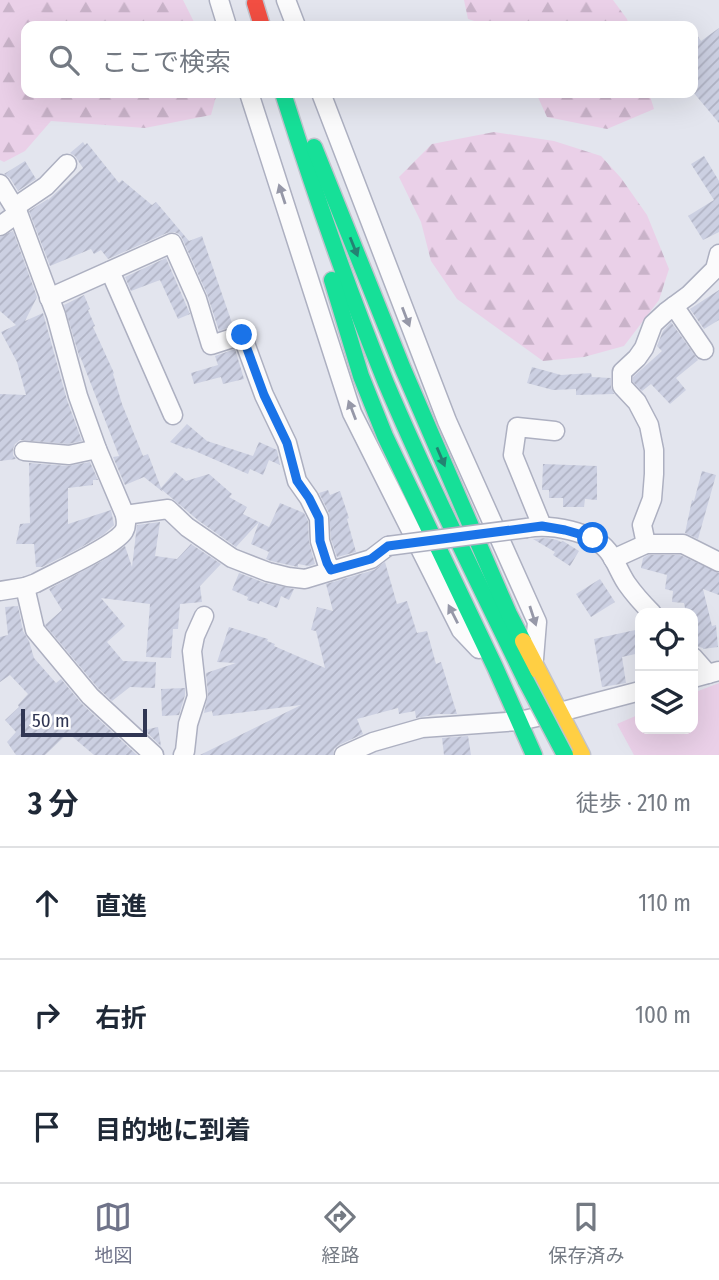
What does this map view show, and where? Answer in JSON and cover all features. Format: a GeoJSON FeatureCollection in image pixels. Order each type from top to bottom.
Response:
{"type":"FeatureCollection","features":[{"type":"Feature","properties":{"kind":"main road"},"geometry":{"type":"LineString","coordinates":[[255,2],[261,21]]}},
{"type":"Feature","properties":{"kind":"main road"},"geometry":{"type":"LineString","coordinates":[[279,98],[361,376],[385,436],[534,755]]}},
{"type":"Feature","properties":{"kind":"main road"},"geometry":{"type":"LineString","coordinates":[[285,98],[337,257],[371,345],[442,505],[526,681],[565,755]]}},
{"type":"Feature","properties":{"kind":"main road"},"geometry":{"type":"LineString","coordinates":[[294,98],[403,369],[509,614],[582,755]]}},
{"type":"Feature","properties":{"kind":"street"},"geometry":{"type":"LineString","coordinates":[[219,0],[225,21]]}},
{"type":"Feature","properties":{"kind":"street"},"geometry":{"type":"LineString","coordinates":[[286,0],[294,21]]}},
{"type":"Feature","properties":{"kind":"street"},"geometry":{"type":"LineString","coordinates":[[251,98],[352,413],[461,630],[495,667]]}},
{"type":"Feature","properties":{"kind":"street"},"geometry":{"type":"LineString","coordinates":[[323,98],[447,421],[537,622],[534,662]]}},
{"type":"Feature","properties":{"kind":"street"},"geometry":{"type":"LineString","coordinates":[[0,226],[67,164]]}},
{"type":"Feature","properties":{"kind":"street"},"geometry":{"type":"LineString","coordinates":[[0,184],[16,210],[56,315],[78,396],[126,523],[125,530],[118,538],[104,547],[36,583],[0,591]]}},
{"type":"Feature","properties":{"kind":"street"},"geometry":{"type":"LineString","coordinates":[[49,298],[101,269],[172,243],[197,299],[211,345],[242,335],[264,395],[287,443],[297,481],[319,518],[320,541],[331,570]]}},
{"type":"Feature","properties":{"kind":"street"},"geometry":{"type":"LineString","coordinates":[[646,544],[642,526],[652,499],[654,450],[649,425],[637,402],[622,386],[622,372],[644,348],[653,324],[689,295],[715,269],[719,254]]}},
{"type":"Feature","properties":{"kind":"street"},"geometry":{"type":"LineString","coordinates":[[101,269],[173,415]]}},
{"type":"Feature","properties":{"kind":"street"},"geometry":{"type":"LineString","coordinates":[[674,306],[704,350]]}},
{"type":"Feature","properties":{"kind":"street"},"geometry":{"type":"LineString","coordinates":[[534,527],[513,455],[517,427],[555,431]]}},
{"type":"Feature","properties":{"kind":"street"},"geometry":{"type":"LineString","coordinates":[[24,452],[69,455],[97,449]]}},
{"type":"Feature","properties":{"kind":"street"},"geometry":{"type":"LineString","coordinates":[[125,515],[168,509],[187,527],[232,558],[268,572],[305,579],[371,559],[388,546],[534,527],[565,530],[593,538],[607,549],[626,583],[648,608]]}},
{"type":"Feature","properties":{"kind":"street"},"geometry":{"type":"LineString","coordinates":[[613,559],[646,544],[683,544],[719,562]]}},
{"type":"Feature","properties":{"kind":"street"},"geometry":{"type":"LineString","coordinates":[[25,587],[35,630],[90,696],[154,755]]}},
{"type":"Feature","properties":{"kind":"street"},"geometry":{"type":"LineString","coordinates":[[183,755],[188,723],[197,696],[192,651],[204,616]]}},
{"type":"Feature","properties":{"kind":"street"},"geometry":{"type":"LineString","coordinates":[[344,755],[373,742],[422,727],[519,721],[635,692]]}},
{"type":"Feature","properties":{"kind":"green space"},"geometry":{"type":"Polygon","coordinates":[[[0,0],[183,0],[194,21],[21,21],[21,98],[216,98],[211,115],[145,128],[51,121],[25,151],[4,162],[0,160],[0,0]]]}},
{"type":"Feature","properties":{"kind":"green space"},"geometry":{"type":"Polygon","coordinates":[[[464,0],[613,0],[628,21],[474,21],[468,19],[464,0]]]}},
{"type":"Feature","properties":{"kind":"green space"},"geometry":{"type":"Polygon","coordinates":[[[538,98],[651,98],[654,109],[607,129],[547,117],[538,98]]]}},
{"type":"Feature","properties":{"kind":"green space"},"geometry":{"type":"Polygon","coordinates":[[[494,132],[554,141],[601,156],[621,178],[647,215],[669,269],[659,300],[624,346],[584,357],[543,361],[457,299],[431,261],[421,222],[399,177],[432,144],[494,132]]]}},
{"type":"Feature","properties":{"kind":"green space"},"geometry":{"type":"Polygon","coordinates":[[[719,683],[719,755],[634,755],[617,724],[635,716],[635,734],[698,734],[698,691],[719,683]]]}},
{"type":"Feature","properties":{"kind":"building"},"geometry":{"type":"Polygon","coordinates":[[[719,28],[719,123],[698,98],[698,36],[701,41],[719,28]]]}},
{"type":"Feature","properties":{"kind":"building"},"geometry":{"type":"Polygon","coordinates":[[[83,142],[85,145],[87,143],[119,183],[122,180],[152,205],[156,202],[189,241],[202,236],[233,326],[219,331],[207,294],[182,238],[174,232],[108,259],[101,250],[94,254],[91,249],[50,266],[29,211],[48,200],[83,168],[70,153],[83,142]]]}},
{"type":"Feature","properties":{"kind":"building"},"geometry":{"type":"Polygon","coordinates":[[[704,156],[719,181],[719,232],[703,240],[688,216],[714,200],[691,164],[704,156]]]}},
{"type":"Feature","properties":{"kind":"building"},"geometry":{"type":"Polygon","coordinates":[[[25,161],[36,179],[18,191],[4,174],[25,161]]]}},
{"type":"Feature","properties":{"kind":"building"},"geometry":{"type":"Polygon","coordinates":[[[13,231],[37,297],[25,321],[43,313],[67,400],[82,441],[68,444],[20,440],[13,449],[16,459],[0,461],[0,394],[26,395],[17,362],[1,332],[16,325],[0,311],[0,237],[13,231]]]}},
{"type":"Feature","properties":{"kind":"building"},"geometry":{"type":"Polygon","coordinates":[[[166,258],[190,314],[178,319],[160,280],[131,291],[125,277],[166,258]]]}},
{"type":"Feature","properties":{"kind":"building"},"geometry":{"type":"Polygon","coordinates":[[[719,290],[719,320],[704,329],[690,309],[719,290]]]}},
{"type":"Feature","properties":{"kind":"building"},"geometry":{"type":"Polygon","coordinates":[[[84,295],[95,326],[93,327],[114,373],[122,404],[143,456],[148,454],[161,488],[175,472],[186,481],[209,474],[232,494],[229,497],[247,507],[243,514],[259,522],[236,547],[144,477],[125,485],[113,457],[119,456],[80,356],[80,359],[64,305],[84,295]]]}},
{"type":"Feature","properties":{"kind":"building"},"geometry":{"type":"Polygon","coordinates":[[[671,322],[698,360],[676,378],[686,390],[670,404],[651,384],[642,391],[633,382],[633,377],[662,351],[657,346],[663,331],[671,322]]]}},
{"type":"Feature","properties":{"kind":"building"},"geometry":{"type":"Polygon","coordinates":[[[235,349],[244,379],[223,384],[221,377],[194,384],[191,373],[218,365],[215,356],[235,349]]]}},
{"type":"Feature","properties":{"kind":"building"},"geometry":{"type":"Polygon","coordinates":[[[532,367],[561,375],[591,373],[592,377],[611,378],[614,394],[576,395],[576,389],[553,390],[527,383],[532,367]]]}},
{"type":"Feature","properties":{"kind":"building"},"geometry":{"type":"Polygon","coordinates":[[[187,424],[207,441],[253,456],[259,442],[277,450],[280,465],[269,460],[263,475],[250,469],[248,474],[170,442],[187,424]]]}},
{"type":"Feature","properties":{"kind":"building"},"geometry":{"type":"Polygon","coordinates":[[[90,462],[98,480],[93,480],[93,485],[68,488],[68,524],[111,510],[114,525],[103,535],[78,549],[42,567],[36,567],[34,544],[16,544],[20,524],[30,523],[29,463],[68,466],[90,462]]]}},
{"type":"Feature","properties":{"kind":"building"},"geometry":{"type":"Polygon","coordinates":[[[543,464],[597,466],[597,500],[585,499],[584,507],[563,507],[563,498],[549,498],[549,490],[542,490],[543,464]]]}},
{"type":"Feature","properties":{"kind":"building"},"geometry":{"type":"Polygon","coordinates":[[[702,471],[716,475],[698,539],[685,533],[702,471]]]}},
{"type":"Feature","properties":{"kind":"building"},"geometry":{"type":"Polygon","coordinates":[[[328,490],[330,495],[340,491],[356,552],[337,557],[331,539],[329,513],[319,493],[328,490]]]}},
{"type":"Feature","properties":{"kind":"building"},"geometry":{"type":"Polygon","coordinates":[[[280,503],[304,513],[308,521],[309,542],[315,564],[298,564],[298,567],[271,561],[266,559],[269,552],[251,544],[259,522],[269,527],[280,503]]]}},
{"type":"Feature","properties":{"kind":"building"},"geometry":{"type":"Polygon","coordinates":[[[160,522],[155,556],[177,559],[191,544],[221,564],[200,586],[202,602],[180,604],[178,629],[173,629],[171,658],[146,657],[150,604],[101,598],[125,626],[107,642],[123,661],[156,662],[155,688],[130,687],[112,701],[45,625],[62,610],[49,589],[125,546],[132,567],[137,525],[160,522]]]}},
{"type":"Feature","properties":{"kind":"building"},"geometry":{"type":"Polygon","coordinates":[[[533,539],[563,541],[579,551],[570,566],[553,555],[555,552],[533,539]]]}},
{"type":"Feature","properties":{"kind":"building"},"geometry":{"type":"Polygon","coordinates":[[[648,555],[680,555],[719,573],[719,595],[703,589],[712,626],[716,625],[718,647],[703,649],[698,647],[698,608],[685,608],[684,603],[672,602],[673,591],[665,589],[667,575],[641,568],[643,558],[648,555]]]}},
{"type":"Feature","properties":{"kind":"building"},"geometry":{"type":"Polygon","coordinates":[[[385,562],[397,604],[407,601],[417,633],[427,631],[436,664],[441,662],[457,714],[416,718],[415,711],[399,714],[398,708],[357,719],[363,734],[339,745],[334,749],[333,755],[200,755],[301,705],[213,716],[212,711],[204,713],[208,695],[206,673],[236,663],[217,662],[229,627],[268,639],[274,646],[325,668],[316,631],[311,630],[317,607],[333,611],[326,584],[374,570],[385,562]]]}},
{"type":"Feature","properties":{"kind":"building"},"geometry":{"type":"Polygon","coordinates":[[[239,573],[265,583],[294,589],[289,600],[281,596],[277,608],[260,601],[259,604],[232,590],[239,573]]]}},
{"type":"Feature","properties":{"kind":"building"},"geometry":{"type":"Polygon","coordinates":[[[600,579],[615,602],[591,617],[576,594],[600,579]]]}},
{"type":"Feature","properties":{"kind":"building"},"geometry":{"type":"Polygon","coordinates":[[[18,606],[23,631],[34,658],[56,683],[61,679],[82,704],[137,755],[94,755],[68,733],[45,755],[16,755],[7,742],[16,732],[5,720],[28,694],[10,675],[0,682],[0,637],[8,635],[5,607],[18,606]]]}},
{"type":"Feature","properties":{"kind":"building"},"geometry":{"type":"Polygon","coordinates":[[[635,630],[635,654],[622,657],[626,683],[602,687],[594,639],[635,630]]]}},
{"type":"Feature","properties":{"kind":"building"},"geometry":{"type":"Polygon","coordinates":[[[185,688],[179,715],[162,716],[161,689],[185,688]]]}},
{"type":"Feature","properties":{"kind":"building"},"geometry":{"type":"Polygon","coordinates":[[[158,727],[159,733],[161,746],[144,730],[158,727]]]}},
{"type":"Feature","properties":{"kind":"building"},"geometry":{"type":"Polygon","coordinates":[[[468,736],[471,755],[444,755],[442,738],[468,736]]]}},
{"type":"Feature","properties":{"kind":"traffic: fast"},"geometry":{"type":"LineString","coordinates":[[285,98],[332,239],[386,383],[526,681]]}},
{"type":"Feature","properties":{"kind":"traffic: fast"},"geometry":{"type":"LineString","coordinates":[[314,147],[403,369],[523,641]]}},
{"type":"Feature","properties":{"kind":"traffic: fast"},"geometry":{"type":"LineString","coordinates":[[332,280],[361,376],[385,436],[534,755]]}},
{"type":"Feature","properties":{"kind":"traffic: fast"},"geometry":{"type":"LineString","coordinates":[[526,681],[565,755]]}},
{"type":"Feature","properties":{"kind":"traffic: slow"},"geometry":{"type":"LineString","coordinates":[[523,641],[582,755]]}},
{"type":"Feature","properties":{"kind":"traffic: jam"},"geometry":{"type":"LineString","coordinates":[[255,3],[260,21]]}},
{"type":"Feature","properties":{"kind":"route"},"geometry":{"type":"LineString","coordinates":[[242,335],[264,395],[287,443],[297,481],[319,518],[320,541],[331,570],[371,559],[388,546],[542,526],[593,538]]}}]}
